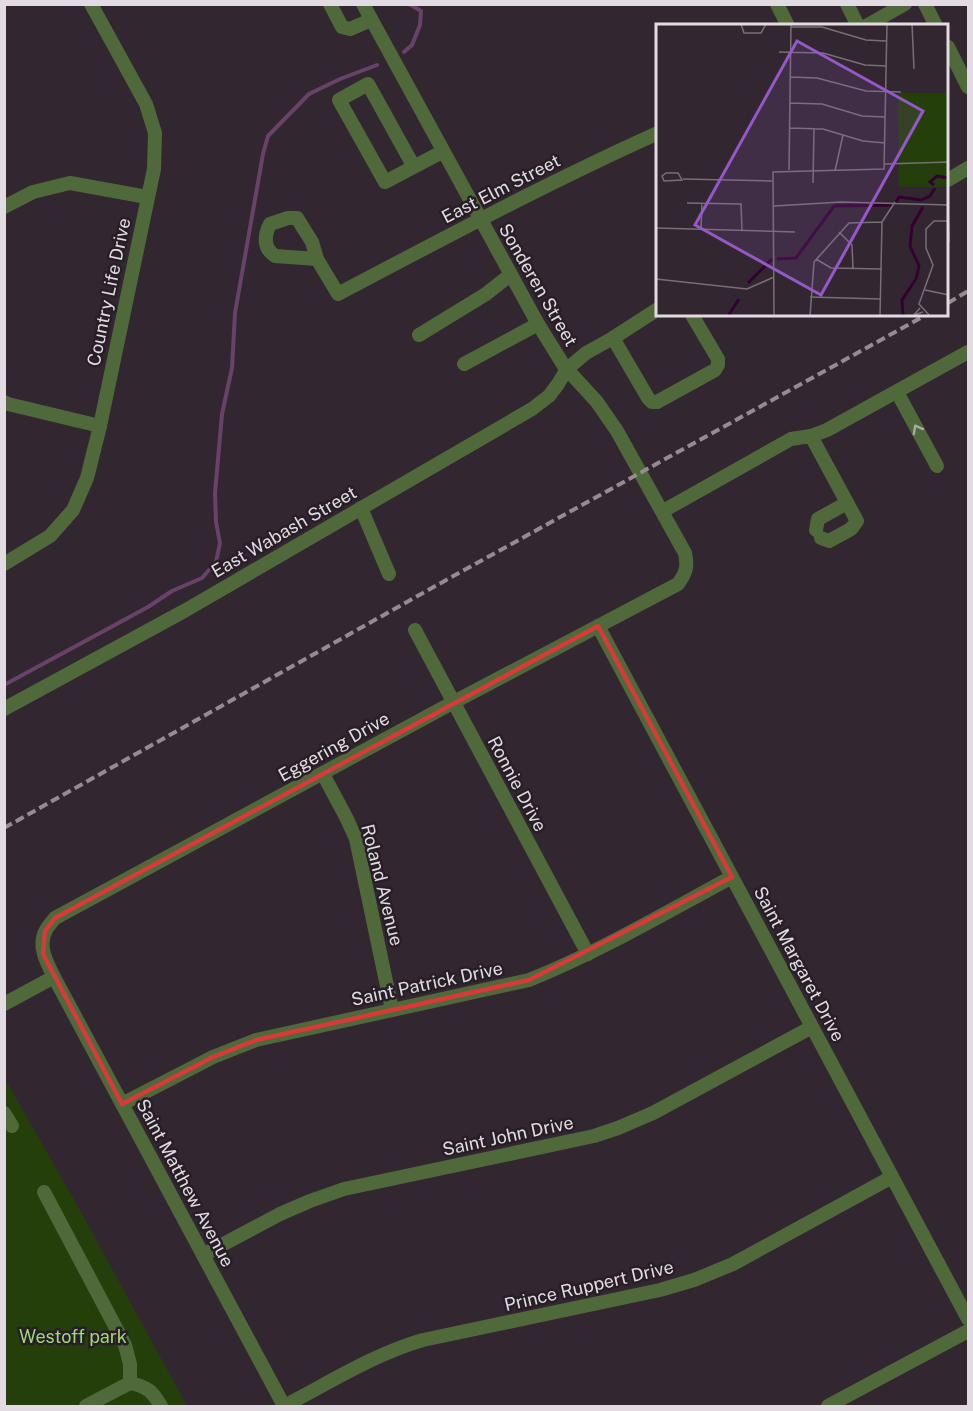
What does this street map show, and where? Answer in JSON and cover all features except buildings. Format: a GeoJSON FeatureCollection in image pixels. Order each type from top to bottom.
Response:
{"type":"FeatureCollection","features":[{"type":"Feature","properties":{"kind":"street","name":"Country Life Drive"},"geometry":{"type":"LineString","coordinates":[[4,564],[50,536],[73,510],[87,478],[154,169],[155,133],[146,104],[92,4]]}},
{"type":"Feature","properties":{"kind":"street"},"geometry":{"type":"LineString","coordinates":[[330,4],[342,27],[350,29],[371,20]]}},
{"type":"Feature","properties":{"kind":"street","name":"Sonderen Street"},"geometry":{"type":"LineString","coordinates":[[363,4],[538,324],[567,369],[597,402],[618,431],[663,511],[685,553],[687,563],[684,575]]}},
{"type":"Feature","properties":{"kind":"street"},"geometry":{"type":"LineString","coordinates":[[777,4],[787,24]]}},
{"type":"Feature","properties":{"kind":"street"},"geometry":{"type":"LineString","coordinates":[[847,4],[857,24]]}},
{"type":"Feature","properties":{"kind":"street"},"geometry":{"type":"LineString","coordinates":[[870,24],[905,4]]}},
{"type":"Feature","properties":{"kind":"street"},"geometry":{"type":"LineString","coordinates":[[925,4],[935,24]]}},
{"type":"Feature","properties":{"kind":"street"},"geometry":{"type":"LineString","coordinates":[[949,49],[969,87]]}},
{"type":"Feature","properties":{"kind":"street"},"geometry":{"type":"LineString","coordinates":[[414,167],[368,84],[339,100],[385,182],[414,167],[442,152]]}},
{"type":"Feature","properties":{"kind":"street","name":"East Elm Street"},"geometry":{"type":"LineString","coordinates":[[317,259],[338,294],[479,219],[656,134]]}},
{"type":"Feature","properties":{"kind":"street"},"geometry":{"type":"LineString","coordinates":[[949,179],[969,168]]}},
{"type":"Feature","properties":{"kind":"street"},"geometry":{"type":"LineString","coordinates":[[4,207],[33,192],[70,183],[147,197]]}},
{"type":"Feature","properties":{"kind":"street"},"geometry":{"type":"LineString","coordinates":[[419,335],[476,301],[510,275]]}},
{"type":"Feature","properties":{"kind":"street","name":"East Wabash Street"},"geometry":{"type":"LineString","coordinates":[[4,709],[186,610],[532,409],[549,396],[567,369],[586,353],[656,310]]}},
{"type":"Feature","properties":{"kind":"street"},"geometry":{"type":"LineString","coordinates":[[613,338],[648,398],[652,402],[657,402],[714,370],[718,365],[718,359],[693,316]]}},
{"type":"Feature","properties":{"kind":"street"},"geometry":{"type":"LineString","coordinates":[[464,364],[538,324]]}},
{"type":"Feature","properties":{"kind":"street"},"geometry":{"type":"LineString","coordinates":[[663,511],[791,439],[827,430],[969,352]]}},
{"type":"Feature","properties":{"kind":"street"},"geometry":{"type":"LineString","coordinates":[[897,392],[937,466]]}},
{"type":"Feature","properties":{"kind":"street"},"geometry":{"type":"LineString","coordinates":[[4,402],[100,426]]}},
{"type":"Feature","properties":{"kind":"street"},"geometry":{"type":"LineString","coordinates":[[810,436],[857,521],[850,529],[829,541],[818,534],[818,519],[847,503]]}},
{"type":"Feature","properties":{"kind":"street"},"geometry":{"type":"LineString","coordinates":[[361,508],[389,574]]}},
{"type":"Feature","properties":{"kind":"street","name":"Eggering Drive"},"geometry":{"type":"LineString","coordinates":[[54,977],[43,954],[42,943],[45,931],[55,918],[454,702],[678,584],[684,575]]}},
{"type":"Feature","properties":{"kind":"street","name":"Saint Margaret Drive"},"geometry":{"type":"LineString","coordinates":[[598,626],[969,1319]]}},
{"type":"Feature","properties":{"kind":"street","name":"Ronnie Drive"},"geometry":{"type":"LineString","coordinates":[[415,630],[588,954]]}},
{"type":"Feature","properties":{"kind":"street","name":"Roland Avenue"},"geometry":{"type":"LineString","coordinates":[[323,774],[356,839],[392,1010]]}},
{"type":"Feature","properties":{"kind":"street","name":"Saint Patrick Drive"},"geometry":{"type":"LineString","coordinates":[[122,1104],[213,1057],[256,1040],[529,980],[588,954],[732,877]]}},
{"type":"Feature","properties":{"kind":"street"},"geometry":{"type":"LineString","coordinates":[[4,1004],[54,977]]}},
{"type":"Feature","properties":{"kind":"street","name":"Saint Matthew Avenue"},"geometry":{"type":"LineString","coordinates":[[54,977],[284,1407]]}},
{"type":"Feature","properties":{"kind":"street","name":"Saint John Drive"},"geometry":{"type":"LineString","coordinates":[[204,1255],[280,1214],[344,1189],[585,1138],[618,1128],[653,1113],[812,1028]]}},
{"type":"Feature","properties":{"kind":"street"},"geometry":{"type":"LineString","coordinates":[[4,1113],[12,1126]]}},
{"type":"Feature","properties":{"kind":"street","name":"Prince Ruppert Drive"},"geometry":{"type":"LineString","coordinates":[[284,1407],[401,1347],[660,1290],[694,1280],[733,1264],[892,1177]]}},
{"type":"Feature","properties":{"kind":"street"},"geometry":{"type":"LineString","coordinates":[[44,1192],[125,1345],[130,1364],[130,1383]]}},
{"type":"Feature","properties":{"kind":"street"},"geometry":{"type":"LineString","coordinates":[[828,1407],[969,1331]]}},
{"type":"Feature","properties":{"kind":"street"},"geometry":{"type":"LineString","coordinates":[[86,1407],[130,1383],[142,1386],[153,1394],[161,1407]]}},
{"type":"Feature","properties":{"kind":"highlighted area"},"geometry":{"type":"Polygon","coordinates":[[[598,626],[732,877],[529,980],[256,1040],[213,1057],[122,1104],[43,954],[45,931],[55,918],[598,626]]]}},
{"type":"Feature","properties":{"kind":"green space","name":"Westoff park"},"geometry":{"type":"Polygon","coordinates":[[[4,1077],[81,1212],[187,1406],[5,1406],[4,1077]]]}},
{"type":"Feature","properties":{"kind":"waterway"},"geometry":{"type":"LineString","coordinates":[[404,52],[412,45],[420,25],[421,11],[409,4]]}},
{"type":"Feature","properties":{"kind":"waterway"},"geometry":{"type":"LineString","coordinates":[[4,685],[148,607],[172,591],[202,578],[216,562],[220,543],[216,522],[215,493],[222,414],[232,368],[235,313],[268,136],[309,94],[377,65]]}},
{"type":"Feature","properties":{"kind":"railway"},"geometry":{"type":"LineString","coordinates":[[949,302],[968,291]]}},
{"type":"Feature","properties":{"kind":"railway"},"geometry":{"type":"LineString","coordinates":[[4,828],[924,316]]}}]}
